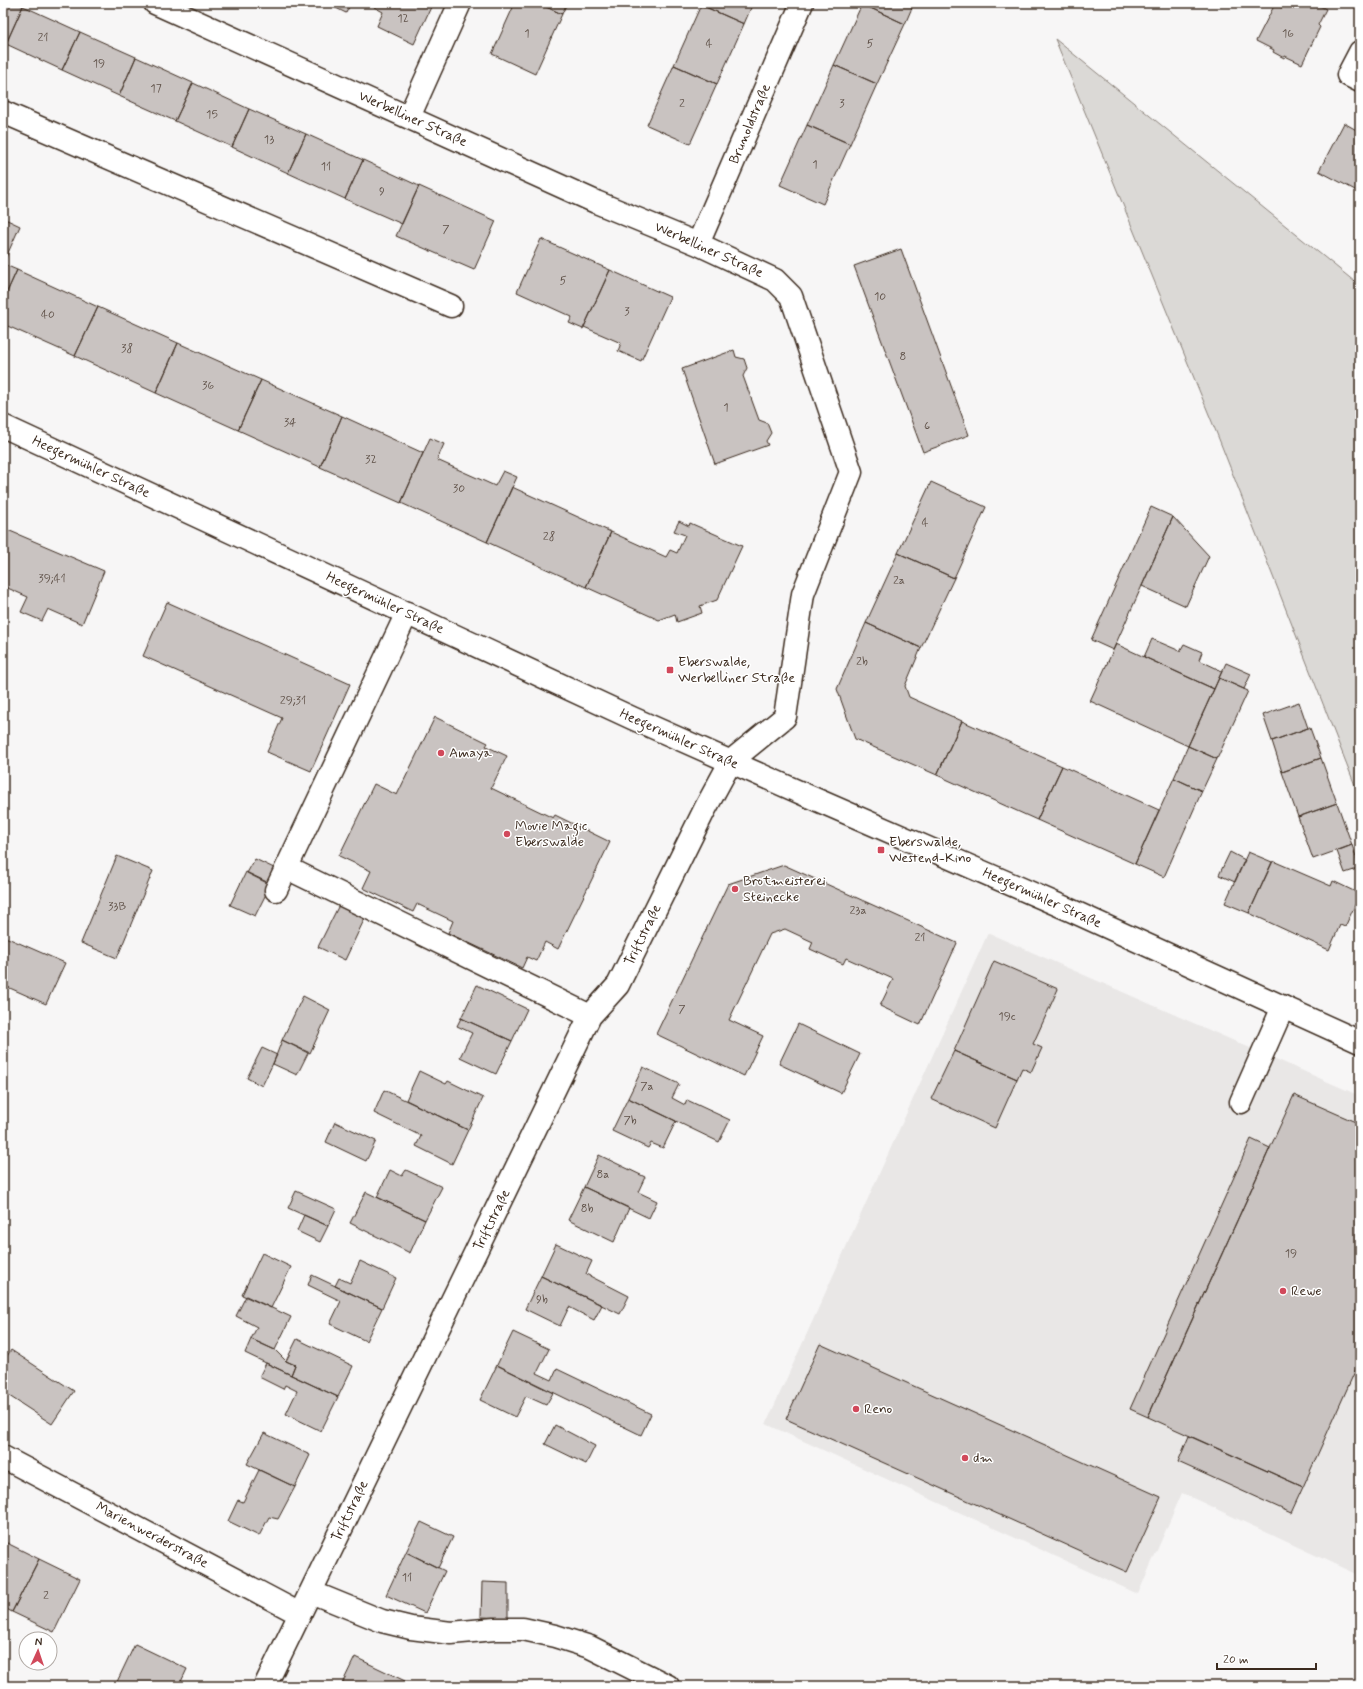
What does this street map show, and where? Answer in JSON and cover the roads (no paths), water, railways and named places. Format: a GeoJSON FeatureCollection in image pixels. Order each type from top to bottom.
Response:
{"type":"FeatureCollection","features":[{"type":"Feature","properties":{"kind":"street","name":"Werbelliner Straße"},"geometry":{"type":"LineString","coordinates":[[155,3],[596,202],[698,244],[775,280],[791,296],[851,472],[803,594],[786,717],[731,762]]}},
{"type":"Feature","properties":{"kind":"street"},"geometry":{"type":"LineString","coordinates":[[409,117],[460,3]]}},
{"type":"Feature","properties":{"kind":"street","name":"Brunoldstraße"},"geometry":{"type":"LineString","coordinates":[[698,244],[802,3]]}},
{"type":"Feature","properties":{"kind":"street"},"geometry":{"type":"LineString","coordinates":[[1360,52],[1348,75],[1360,81]]}},
{"type":"Feature","properties":{"kind":"street"},"geometry":{"type":"LineString","coordinates":[[3,112],[451,306]]}},
{"type":"Feature","properties":{"kind":"street","name":"Heegermühler Straße"},"geometry":{"type":"LineString","coordinates":[[3,426],[621,713],[1070,910],[1360,1042]]}},
{"type":"Feature","properties":{"kind":"street"},"geometry":{"type":"LineString","coordinates":[[276,890],[407,613]]}},
{"type":"Feature","properties":{"kind":"street","name":"Triftstraße"},"geometry":{"type":"LineString","coordinates":[[265,1686],[590,1016],[618,985],[705,809],[731,762]]}},
{"type":"Feature","properties":{"kind":"street"},"geometry":{"type":"LineString","coordinates":[[287,868],[590,1016]]}},
{"type":"Feature","properties":{"kind":"street"},"geometry":{"type":"LineString","coordinates":[[1241,1102],[1283,1007]]}},
{"type":"Feature","properties":{"kind":"street","name":"Marienwerderstraße"},"geometry":{"type":"LineString","coordinates":[[3,1457],[300,1614]]}},
{"type":"Feature","properties":{"kind":"street"},"geometry":{"type":"LineString","coordinates":[[311,1592],[382,1622],[411,1628],[451,1633],[495,1629],[523,1630],[555,1636],[590,1647],[668,1686]]}},
{"type":"Feature","properties":{"kind":"place","name":"Eberswalde, Werbelliner Straße"},"geometry":{"type":"Point","coordinates":[670,670]}},
{"type":"Feature","properties":{"kind":"place","name":"Amaya"},"geometry":{"type":"Point","coordinates":[441,753]}},
{"type":"Feature","properties":{"kind":"place","name":"Movie Magic Eberswalde"},"geometry":{"type":"Point","coordinates":[507,834]}},
{"type":"Feature","properties":{"kind":"place","name":"Eberswalde, Westend-Kino"},"geometry":{"type":"Point","coordinates":[881,850]}},
{"type":"Feature","properties":{"kind":"place","name":"Brotmeisterei Steinecke"},"geometry":{"type":"Point","coordinates":[735,889]}},
{"type":"Feature","properties":{"kind":"place","name":"Rewe"},"geometry":{"type":"Point","coordinates":[1283,1291]}},
{"type":"Feature","properties":{"kind":"place","name":"Reno"},"geometry":{"type":"Point","coordinates":[856,1409]}},
{"type":"Feature","properties":{"kind":"place","name":"dm"},"geometry":{"type":"Point","coordinates":[965,1458]}}]}
